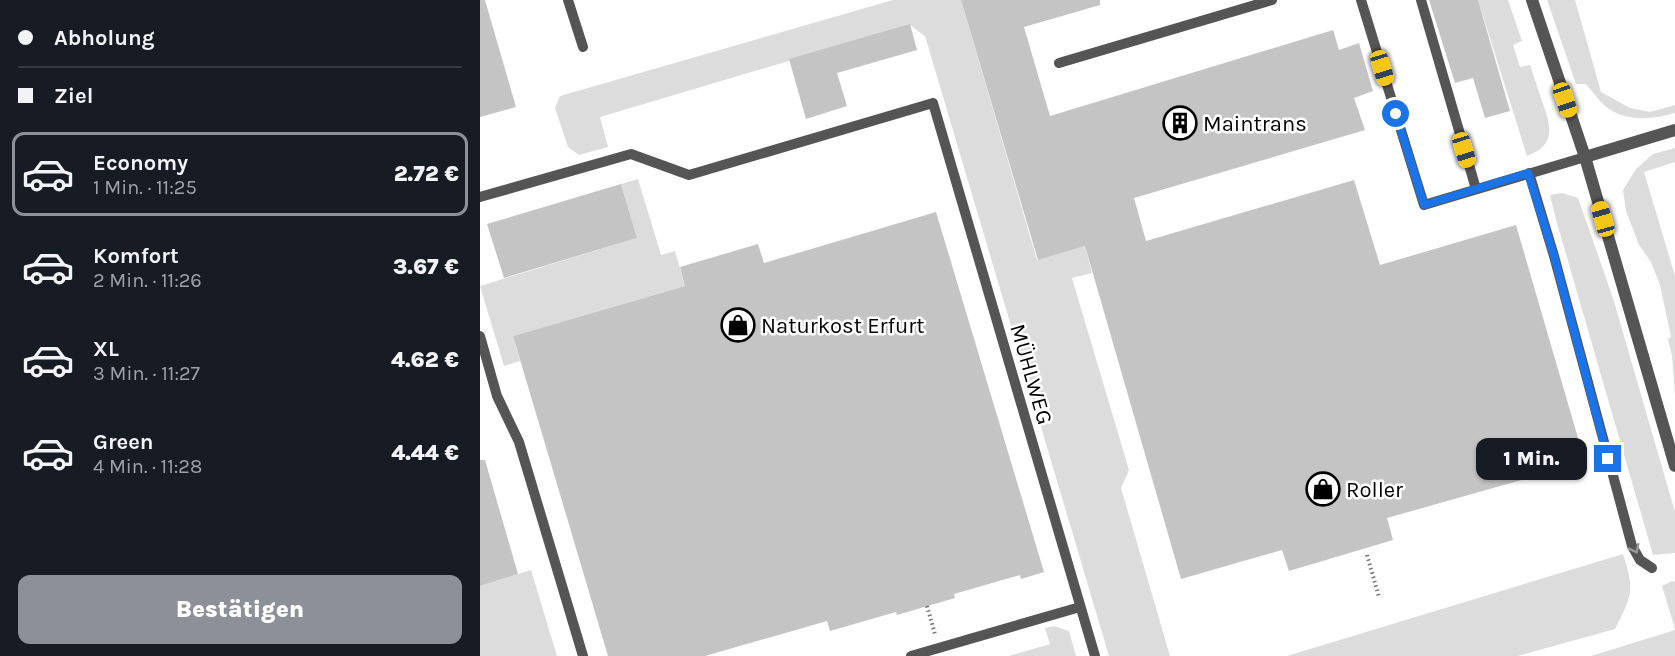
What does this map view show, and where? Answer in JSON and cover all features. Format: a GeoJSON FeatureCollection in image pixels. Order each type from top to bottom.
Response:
{"type":"FeatureCollection","features":[{"type":"Feature","properties":{"kind":"street"},"geometry":{"type":"LineString","coordinates":[[1532,0],[1585,158],[1675,466]]}},
{"type":"Feature","properties":{"kind":"street"},"geometry":{"type":"LineString","coordinates":[[1585,158],[1675,130]]}},
{"type":"Feature","properties":{"kind":"lane"},"geometry":{"type":"LineString","coordinates":[[568,0],[583,47]]}},
{"type":"Feature","properties":{"kind":"lane"},"geometry":{"type":"LineString","coordinates":[[1059,63],[1272,0]]}},
{"type":"Feature","properties":{"kind":"lane"},"geometry":{"type":"LineString","coordinates":[[1361,0],[1424,205],[1585,158]]}},
{"type":"Feature","properties":{"kind":"lane"},"geometry":{"type":"LineString","coordinates":[[1421,0],[1476,189]]}},
{"type":"Feature","properties":{"kind":"lane","name":"MÜHLWEG"},"geometry":{"type":"LineString","coordinates":[[480,197],[631,154],[689,175],[933,103],[1095,656]]}},
{"type":"Feature","properties":{"kind":"lane"},"geometry":{"type":"LineString","coordinates":[[1528,173],[1554,256],[1632,546],[1640,560],[1652,568]]}},
{"type":"Feature","properties":{"kind":"lane"},"geometry":{"type":"LineString","coordinates":[[480,336],[497,396],[519,442],[583,656]]}},
{"type":"Feature","properties":{"kind":"lane"},"geometry":{"type":"LineString","coordinates":[[911,656],[1080,607]]}},
{"type":"Feature","properties":{"kind":"path"},"geometry":{"type":"LineString","coordinates":[[1367,555],[1379,597]]}},
{"type":"Feature","properties":{"kind":"path"},"geometry":{"type":"LineString","coordinates":[[927,606],[939,648]]}},
{"type":"Feature","properties":{"kind":"shaded area"},"geometry":{"type":"Polygon","coordinates":[[[893,0],[961,0],[1037,260],[1085,246],[1092,273],[1072,278],[1129,470],[1121,488],[1170,656],[1109,656],[925,36],[910,25],[600,117],[608,147],[579,155],[568,147],[555,108],[560,96],[893,0]]]}},
{"type":"Feature","properties":{"kind":"shaded area"},"geometry":{"type":"Polygon","coordinates":[[[1478,0],[1508,0],[1522,41],[1513,45],[1520,67],[1530,65],[1545,110],[1549,126],[1547,140],[1537,152],[1527,156],[1478,0]]]}},
{"type":"Feature","properties":{"kind":"shaded area"},"geometry":{"type":"Polygon","coordinates":[[[1547,0],[1575,0],[1601,92],[1630,108],[1650,112],[1675,105],[1675,113],[1650,118],[1625,116],[1606,107],[1586,84],[1576,84],[1547,0]]]}},
{"type":"Feature","properties":{"kind":"shaded area"},"geometry":{"type":"Polygon","coordinates":[[[1675,148],[1675,162],[1644,172],[1675,276],[1675,395],[1672,356],[1668,339],[1671,337],[1660,285],[1651,262],[1639,245],[1626,211],[1623,190],[1636,169],[1653,154],[1675,148]]]}},
{"type":"Feature","properties":{"kind":"shaded area"},"geometry":{"type":"Polygon","coordinates":[[[638,179],[661,255],[675,251],[685,286],[513,336],[520,361],[504,366],[480,286],[637,238],[621,184],[638,179]]]}},
{"type":"Feature","properties":{"kind":"shaded area"},"geometry":{"type":"Polygon","coordinates":[[[1562,193],[1578,198],[1613,298],[1675,512],[1675,553],[1653,555],[1555,216],[1550,195],[1562,193]]]}},
{"type":"Feature","properties":{"kind":"shaded area"},"geometry":{"type":"Polygon","coordinates":[[[1623,554],[1629,577],[1630,593],[1615,629],[1518,656],[1287,656],[1623,554]]]}},
{"type":"Feature","properties":{"kind":"shaded area"},"geometry":{"type":"Polygon","coordinates":[[[531,570],[557,656],[480,656],[480,586],[531,570]]]}},
{"type":"Feature","properties":{"kind":"shaded area"},"geometry":{"type":"Polygon","coordinates":[[[1672,581],[1675,582],[1675,629],[1662,586],[1672,581]]]}},
{"type":"Feature","properties":{"kind":"shaded area"},"geometry":{"type":"Polygon","coordinates":[[[1054,626],[1069,631],[1076,656],[1009,656],[1050,644],[1045,628],[1054,626]]]}},
{"type":"Feature","properties":{"kind":"shaded area"},"geometry":{"type":"Polygon","coordinates":[[[1675,630],[1675,656],[1591,656],[1675,630]]]}},
{"type":"Feature","properties":{"kind":"building"},"geometry":{"type":"Polygon","coordinates":[[[480,0],[485,0],[516,107],[480,117],[480,0]]]}},
{"type":"Feature","properties":{"kind":"building"},"geometry":{"type":"Polygon","coordinates":[[[961,0],[1100,0],[1100,5],[1024,27],[1050,116],[1333,30],[1339,50],[1359,43],[1373,91],[1354,98],[1365,130],[1134,198],[1146,241],[1354,180],[1380,265],[1516,225],[1585,462],[1387,518],[1393,540],[1289,571],[1282,550],[1181,579],[1085,246],[1038,260],[961,0]]]}},
{"type":"Feature","properties":{"kind":"building"},"geometry":{"type":"Polygon","coordinates":[[[1429,0],[1478,0],[1510,111],[1485,118],[1473,78],[1455,83],[1429,0]]]}},
{"type":"Feature","properties":{"kind":"building"},"geometry":{"type":"Polygon","coordinates":[[[910,24],[917,50],[837,73],[847,106],[806,119],[789,59],[910,24]]]}},
{"type":"Feature","properties":{"kind":"building"},"geometry":{"type":"Polygon","coordinates":[[[621,184],[637,238],[504,278],[487,224],[621,184]]]}},
{"type":"Feature","properties":{"kind":"building"},"geometry":{"type":"Polygon","coordinates":[[[936,212],[1044,572],[1021,579],[1020,575],[954,594],[955,598],[897,615],[896,612],[830,631],[827,621],[705,656],[608,656],[513,336],[685,286],[680,267],[758,244],[764,263],[936,212]]]}},
{"type":"Feature","properties":{"kind":"building"},"geometry":{"type":"Polygon","coordinates":[[[480,460],[485,460],[518,574],[480,586],[480,460]]]}},
{"type":"Feature","properties":{"kind":"place","name":"Maintrans"},"geometry":{"type":"Point","coordinates":[1180,123]}},
{"type":"Feature","properties":{"kind":"place","name":"Naturkost Erfurt"},"geometry":{"type":"Point","coordinates":[738,325]}},
{"type":"Feature","properties":{"kind":"place","name":"Roller"},"geometry":{"type":"Point","coordinates":[1323,489]}},
{"type":"Feature","properties":{"kind":"route"},"geometry":{"type":"LineString","coordinates":[[1396,114],[1424,205],[1528,173],[1554,256],[1608,459]]}}]}
